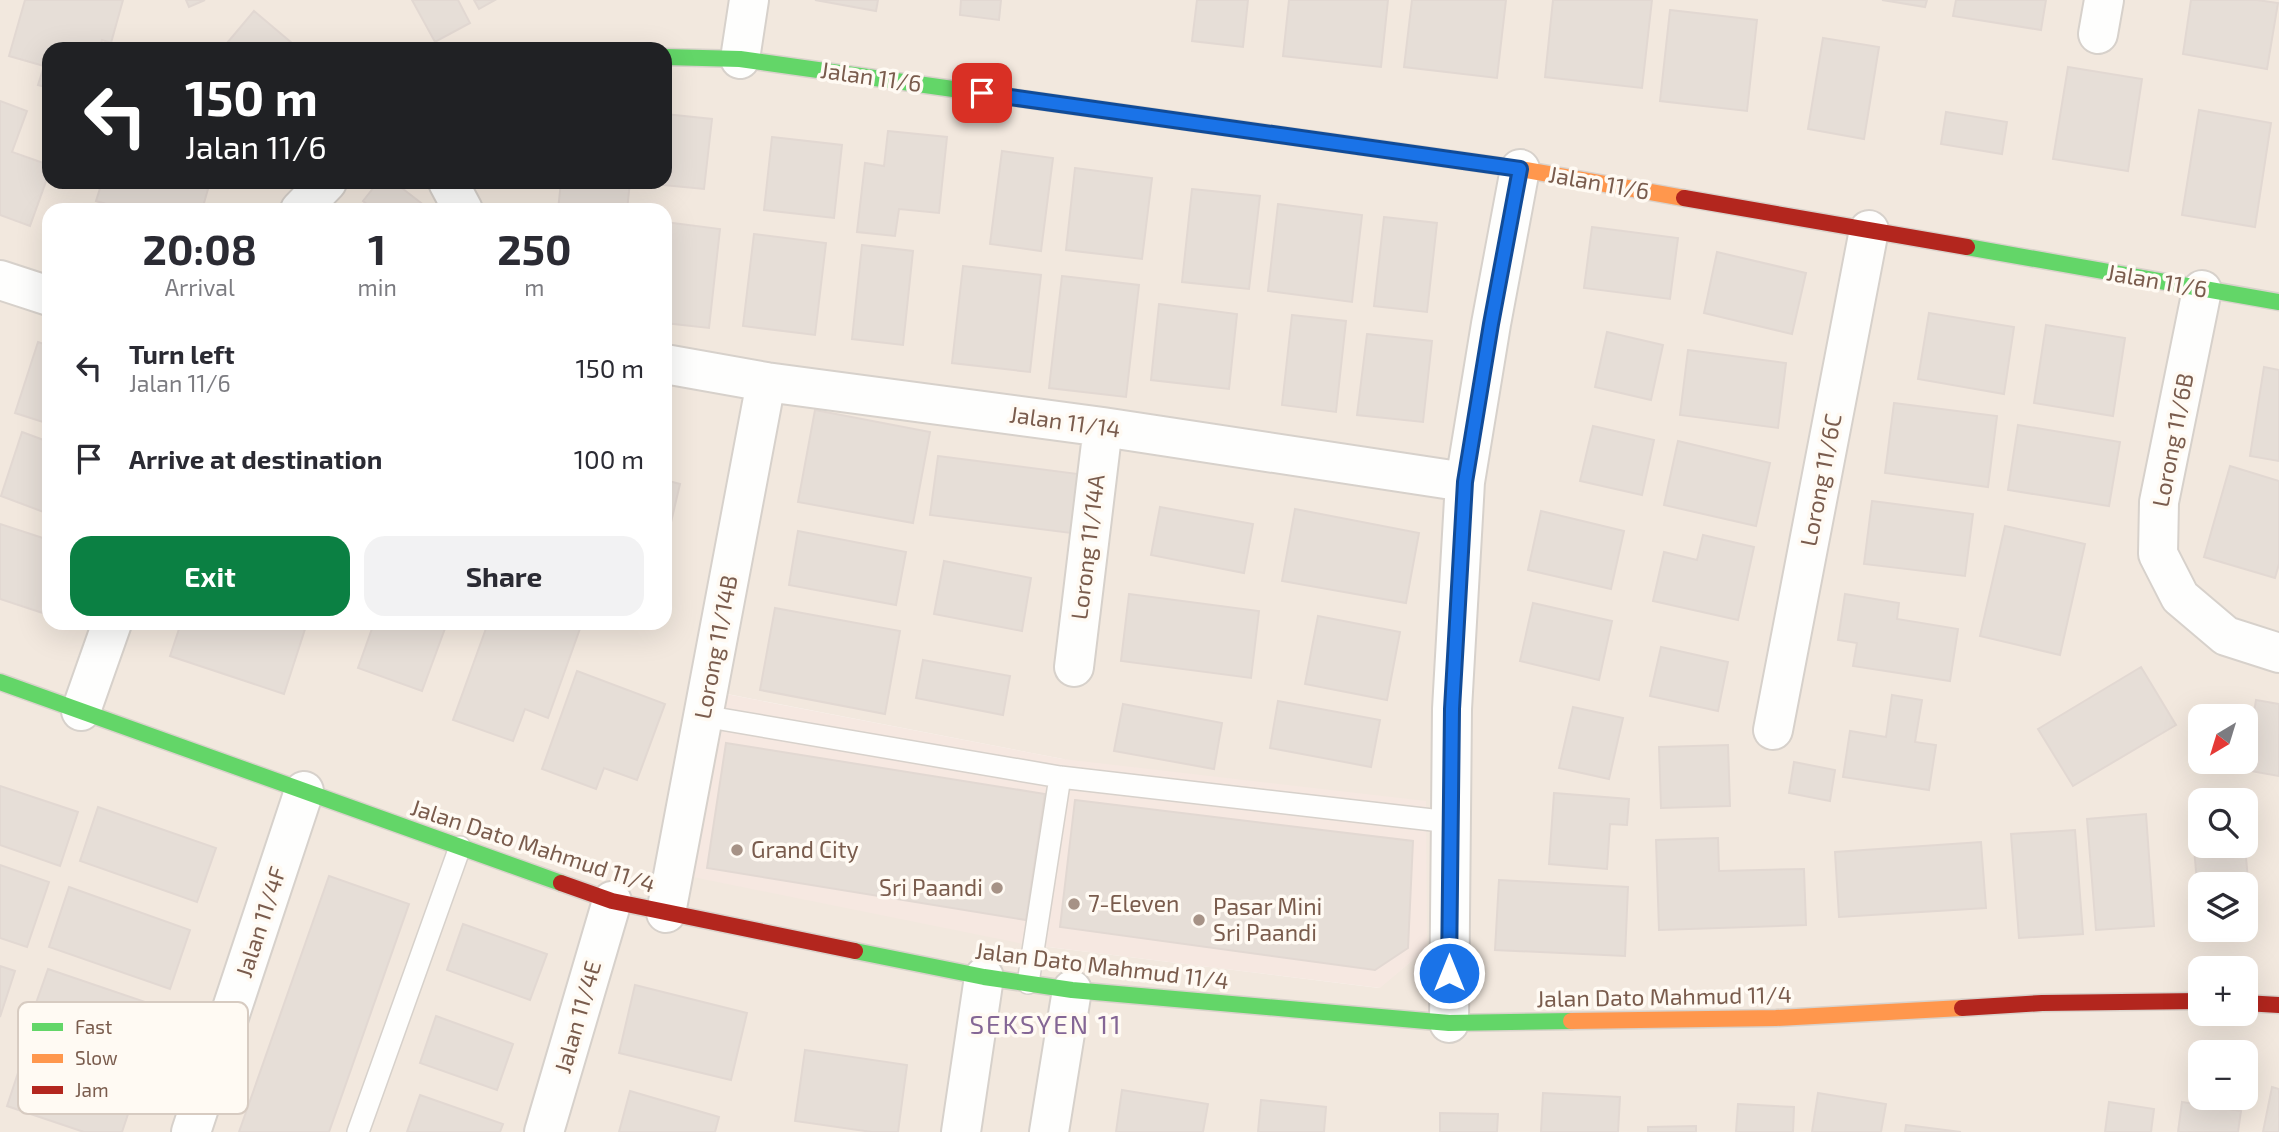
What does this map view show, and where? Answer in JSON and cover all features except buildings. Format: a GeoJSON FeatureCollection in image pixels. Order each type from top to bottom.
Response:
{"type":"FeatureCollection","features":[{"type":"Feature","properties":{"kind":"street"},"geometry":{"type":"LineString","coordinates":[[740,59],[749,0]]}},
{"type":"Feature","properties":{"kind":"street","name":"Jalan 11/6"},"geometry":{"type":"LineString","coordinates":[[672,57],[740,59],[1520,169],[2279,302]]}},
{"type":"Feature","properties":{"kind":"street"},"geometry":{"type":"LineString","coordinates":[[1449,1023],[1452,709],[1465,482],[1520,169]]}},
{"type":"Feature","properties":{"kind":"street"},"geometry":{"type":"LineString","coordinates":[[307,203],[320,189]]}},
{"type":"Feature","properties":{"kind":"street","name":"Lorong 11/6C"},"geometry":{"type":"LineString","coordinates":[[1773,730],[1869,230]]}},
{"type":"Feature","properties":{"kind":"street"},"geometry":{"type":"LineString","coordinates":[[0,279],[42,294]]}},
{"type":"Feature","properties":{"kind":"street","name":"Lorong 11/6B"},"geometry":{"type":"LineString","coordinates":[[2202,290],[2159,502],[2158,554],[2180,597],[2226,636],[2279,653]]}},
{"type":"Feature","properties":{"kind":"street","name":"Jalan 11/14"},"geometry":{"type":"LineString","coordinates":[[672,365],[766,382],[1103,427],[1465,482]]}},
{"type":"Feature","properties":{"kind":"street","name":"Lorong 11/14B"},"geometry":{"type":"LineString","coordinates":[[666,913],[766,382]]}},
{"type":"Feature","properties":{"kind":"street","name":"Lorong 11/14A"},"geometry":{"type":"LineString","coordinates":[[1074,667],[1103,427]]}},
{"type":"Feature","properties":{"kind":"street"},"geometry":{"type":"LineString","coordinates":[[81,711],[110,630]]}},
{"type":"Feature","properties":{"kind":"street","name":"Jalan Dato Mahmud 11/4"},"geometry":{"type":"LineString","coordinates":[[0,682],[612,901],[984,977],[1072,990],[1449,1023],[1776,1018],[2042,1003],[2188,1001]]}},
{"type":"Feature","properties":{"kind":"street","name":"Jalan 11/4F"},"geometry":{"type":"LineString","coordinates":[[234,1002],[304,791]]}},
{"type":"Feature","properties":{"kind":"street","name":"Jalan 11/4E"},"geometry":{"type":"LineString","coordinates":[[544,1132],[612,901]]}},
{"type":"Feature","properties":{"kind":"street"},"geometry":{"type":"LineString","coordinates":[[961,1132],[984,977]]}},
{"type":"Feature","properties":{"kind":"street"},"geometry":{"type":"LineString","coordinates":[[1049,1132],[1072,990]]}},
{"type":"Feature","properties":{"kind":"street"},"geometry":{"type":"LineString","coordinates":[[2258,1004],[2279,1005]]}},
{"type":"Feature","properties":{"kind":"street","name":"Jalan 11/4F"},"geometry":{"type":"LineString","coordinates":[[191,1132],[197,1114]]}},
{"type":"Feature","properties":{"kind":"lane"},"geometry":{"type":"LineString","coordinates":[[703,716],[1060,777],[1450,822]]}},
{"type":"Feature","properties":{"kind":"lane"},"geometry":{"type":"LineString","coordinates":[[1028,983],[1060,777]]}},
{"type":"Feature","properties":{"kind":"lane"},"geometry":{"type":"LineString","coordinates":[[358,1132],[460,847]]}},
{"type":"Feature","properties":{"kind":"shaded area"},"geometry":{"type":"Polygon","coordinates":[[[0,0],[2279,0],[2279,1132],[0,1132],[0,0]],[[722,693],[1024,944],[1379,988],[1427,948],[1063,759],[722,693]]]}},
{"type":"Feature","properties":{"kind":"shaded area"},"geometry":{"type":"Polygon","coordinates":[[[721,693],[1063,759],[1426,801],[1427,948],[1380,988],[1024,944],[688,876],[721,693]]]}},
{"type":"Feature","properties":{"kind":"traffic: fast"},"geometry":{"type":"LineString","coordinates":[[672,57],[740,59],[1359,146]]}},
{"type":"Feature","properties":{"kind":"traffic: fast"},"geometry":{"type":"LineString","coordinates":[[1967,247],[2279,302]]}},
{"type":"Feature","properties":{"kind":"traffic: fast"},"geometry":{"type":"LineString","coordinates":[[0,682],[561,883]]}},
{"type":"Feature","properties":{"kind":"traffic: fast"},"geometry":{"type":"LineString","coordinates":[[855,951],[984,977],[1072,990],[1449,1023],[1571,1021]]}},
{"type":"Feature","properties":{"kind":"traffic: slow"},"geometry":{"type":"LineString","coordinates":[[1359,146],[1520,169],[1684,198]]}},
{"type":"Feature","properties":{"kind":"traffic: slow"},"geometry":{"type":"LineString","coordinates":[[1571,1021],[1776,1018],[1962,1008]]}},
{"type":"Feature","properties":{"kind":"traffic: jam"},"geometry":{"type":"LineString","coordinates":[[1684,198],[1967,247]]}},
{"type":"Feature","properties":{"kind":"traffic: jam"},"geometry":{"type":"LineString","coordinates":[[561,883],[612,901],[855,951]]}},
{"type":"Feature","properties":{"kind":"traffic: jam"},"geometry":{"type":"LineString","coordinates":[[1962,1008],[2042,1003],[2188,1001]]}},
{"type":"Feature","properties":{"kind":"traffic: jam"},"geometry":{"type":"LineString","coordinates":[[2258,1004],[2279,1005]]}},
{"type":"Feature","properties":{"kind":"place","name":"Grand City"},"geometry":{"type":"Point","coordinates":[737,850]}},
{"type":"Feature","properties":{"kind":"place","name":"Sri Paandi"},"geometry":{"type":"Point","coordinates":[997,888]}},
{"type":"Feature","properties":{"kind":"place","name":"7-Eleven"},"geometry":{"type":"Point","coordinates":[1074,904]}},
{"type":"Feature","properties":{"kind":"place","name":"Pasar Mini Sri Paandi"},"geometry":{"type":"Point","coordinates":[1199,920]}},
{"type":"Feature","properties":{"kind":"district","name":"SEKSYEN 11"},"geometry":{"type":"Point","coordinates":[1046,1025]}},
{"type":"Feature","properties":{"kind":"route"},"geometry":{"type":"LineString","coordinates":[[982,93],[1520,169],[1465,482],[1452,709],[1449,973]]}}]}
